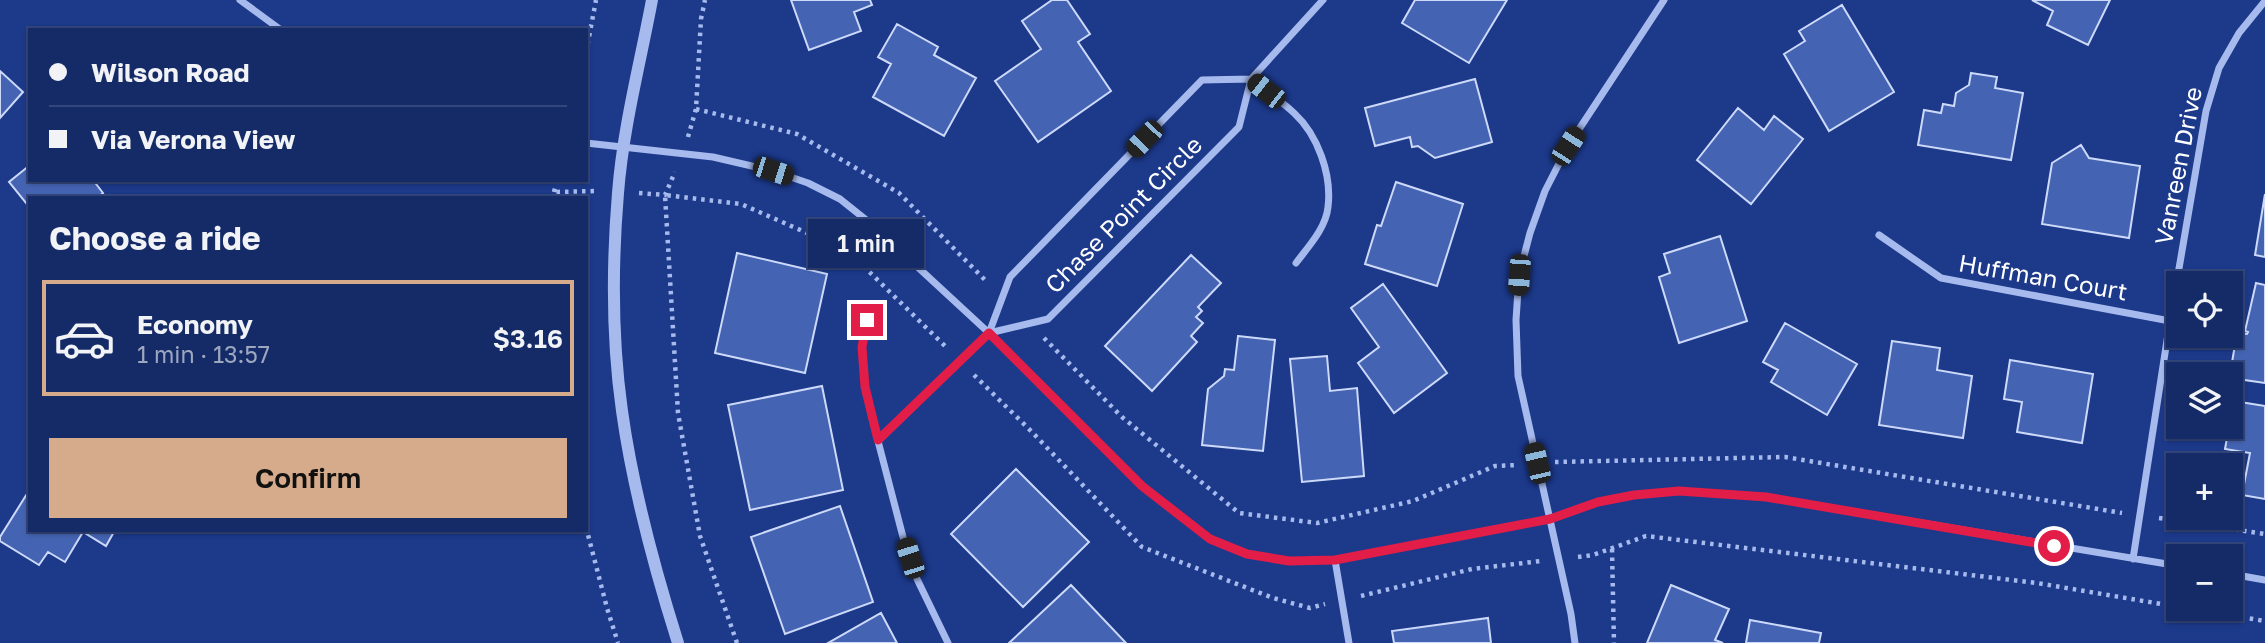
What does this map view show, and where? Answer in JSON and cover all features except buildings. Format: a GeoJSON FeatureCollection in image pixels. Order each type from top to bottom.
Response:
{"type":"FeatureCollection","features":[{"type":"Feature","properties":{"kind":"street"},"geometry":{"type":"LineString","coordinates":[[240,0],[278,28]]}},
{"type":"Feature","properties":{"kind":"street"},"geometry":{"type":"LineString","coordinates":[[652,0],[624,147],[614,253],[616,338],[622,409],[636,492],[655,570],[678,643]]}},
{"type":"Feature","properties":{"kind":"street","name":"Chase Point Circle"},"geometry":{"type":"LineString","coordinates":[[989,333],[1048,319],[1239,127],[1251,79],[1322,0]]}},
{"type":"Feature","properties":{"kind":"street"},"geometry":{"type":"LineString","coordinates":[[1575,643],[1571,614],[1518,376],[1519,275],[1545,191],[1568,146],[1664,0]]}},
{"type":"Feature","properties":{"kind":"street","name":"Vanreen Drive"},"geometry":{"type":"LineString","coordinates":[[2179,271],[2209,100],[2219,68],[2239,33],[2265,1]]}},
{"type":"Feature","properties":{"kind":"street"},"geometry":{"type":"LineString","coordinates":[[1251,79],[1296,114],[1317,144],[1326,178],[1328,209],[1318,234],[1296,263]]}},
{"type":"Feature","properties":{"kind":"street","name":"Chase Point Circle"},"geometry":{"type":"LineString","coordinates":[[989,333],[1010,277],[1202,80],[1251,79]]}},
{"type":"Feature","properties":{"kind":"street"},"geometry":{"type":"LineString","coordinates":[[588,143],[713,157],[773,171],[808,183],[840,200],[870,223],[989,333],[1142,486],[1210,539],[1247,554],[1289,561],[1335,560],[1550,519],[1598,502],[1679,491],[1766,497],[2166,564]]}},
{"type":"Feature","properties":{"kind":"street","name":"Huffman Court"},"geometry":{"type":"LineString","coordinates":[[1880,235],[1941,278],[2166,320]]}},
{"type":"Feature","properties":{"kind":"street"},"geometry":{"type":"LineString","coordinates":[[867,320],[862,347],[865,387],[878,440],[903,537],[917,579],[948,643]]}},
{"type":"Feature","properties":{"kind":"street"},"geometry":{"type":"LineString","coordinates":[[878,440],[989,333]]}},
{"type":"Feature","properties":{"kind":"street","name":"Vanreen Drive"},"geometry":{"type":"LineString","coordinates":[[2133,559],[2166,347]]}},
{"type":"Feature","properties":{"kind":"street"},"geometry":{"type":"LineString","coordinates":[[1335,560],[1349,643]]}},
{"type":"Feature","properties":{"kind":"street"},"geometry":{"type":"LineString","coordinates":[[2243,576],[2265,580]]}},
{"type":"Feature","properties":{"kind":"path"},"geometry":{"type":"LineString","coordinates":[[588,42],[596,0]]}},
{"type":"Feature","properties":{"kind":"path"},"geometry":{"type":"LineString","coordinates":[[696,109],[797,134],[899,193],[1002,297]]}},
{"type":"Feature","properties":{"kind":"path"},"geometry":{"type":"LineString","coordinates":[[554,192],[556,182]]}},
{"type":"Feature","properties":{"kind":"path"},"geometry":{"type":"LineString","coordinates":[[737,643],[700,536],[678,413],[665,195],[741,204],[848,251],[1032,432],[1142,547],[1285,602],[1310,608],[1472,569],[1593,555],[1646,536],[2036,583],[2166,605]]}},
{"type":"Feature","properties":{"kind":"path"},"geometry":{"type":"LineString","coordinates":[[1029,323],[1122,416],[1239,513],[1317,523],[1413,501],[1495,466],[1598,460],[1785,457],[2265,534]]}},
{"type":"Feature","properties":{"kind":"path"},"geometry":{"type":"LineString","coordinates":[[587,532],[618,643]]}},
{"type":"Feature","properties":{"kind":"path"},"geometry":{"type":"LineString","coordinates":[[1612,549],[1614,643]]}},
{"type":"Feature","properties":{"kind":"path"},"geometry":{"type":"LineString","coordinates":[[2243,617],[2265,621]]}},
{"type":"Feature","properties":{"kind":"route"},"geometry":{"type":"LineString","coordinates":[[867,320],[862,347],[865,387],[878,440],[989,333],[1142,486],[1210,539],[1247,554],[1289,561],[1335,560],[1550,519],[1598,502],[1679,491],[1766,497],[2054,546]]}}]}
